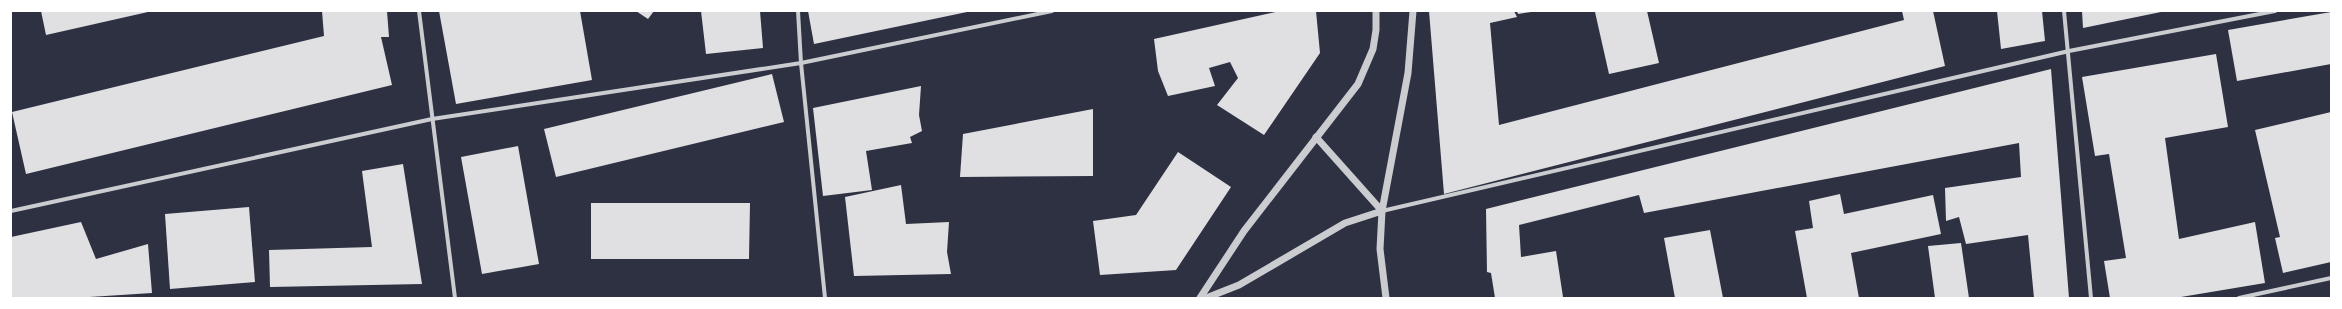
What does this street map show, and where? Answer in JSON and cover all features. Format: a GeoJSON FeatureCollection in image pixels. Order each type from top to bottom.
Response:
{"type":"FeatureCollection","features":[{"type":"Feature","properties":{"kind":"street"},"geometry":{"type":"LineString","coordinates":[[419,11],[455,298]]}},
{"type":"Feature","properties":{"kind":"street"},"geometry":{"type":"LineString","coordinates":[[798,11],[801,63],[825,298]]}},
{"type":"Feature","properties":{"kind":"street"},"geometry":{"type":"LineString","coordinates":[[11,211],[432,119],[801,63],[1052,11]]}},
{"type":"Feature","properties":{"kind":"street"},"geometry":{"type":"LineString","coordinates":[[1200,298],[1244,231],[1358,84],[1370,59],[1375,40],[1376,11]]}},
{"type":"Feature","properties":{"kind":"street"},"geometry":{"type":"LineString","coordinates":[[1386,298],[1380,249],[1382,211],[1408,73],[1413,11]]}},
{"type":"Feature","properties":{"kind":"street"},"geometry":{"type":"LineString","coordinates":[[2064,11],[2069,51],[2091,298]]}},
{"type":"Feature","properties":{"kind":"street"},"geometry":{"type":"LineString","coordinates":[[1206,298],[1239,285],[1345,223],[1382,211],[2069,51],[2275,11]]}},
{"type":"Feature","properties":{"kind":"street"},"geometry":{"type":"LineString","coordinates":[[1316,137],[1382,211]]}},
{"type":"Feature","properties":{"kind":"street"},"geometry":{"type":"LineString","coordinates":[[2239,298],[2331,278]]}},
{"type":"Feature","properties":{"kind":"building"},"geometry":{"type":"Polygon","coordinates":[[[41,11],[148,11],[148,12],[46,35],[41,11]]]}},
{"type":"Feature","properties":{"kind":"building"},"geometry":{"type":"Polygon","coordinates":[[[322,11],[387,11],[389,37],[381,37],[392,85],[26,174],[12,112],[324,36],[322,11]]]}},
{"type":"Feature","properties":{"kind":"building"},"geometry":{"type":"Polygon","coordinates":[[[439,11],[580,11],[592,80],[456,104],[439,11]]]}},
{"type":"Feature","properties":{"kind":"building"},"geometry":{"type":"Polygon","coordinates":[[[636,11],[654,11],[648,19],[636,11]]]}},
{"type":"Feature","properties":{"kind":"building"},"geometry":{"type":"Polygon","coordinates":[[[701,11],[760,11],[763,48],[706,54],[701,11]]]}},
{"type":"Feature","properties":{"kind":"building"},"geometry":{"type":"Polygon","coordinates":[[[808,11],[967,11],[967,12],[814,44],[808,11]]]}},
{"type":"Feature","properties":{"kind":"building"},"geometry":{"type":"Polygon","coordinates":[[[1280,11],[1316,11],[1320,53],[1264,135],[1217,105],[1238,78],[1230,62],[1209,68],[1215,86],[1168,96],[1158,71],[1154,39],[1280,11]]]}},
{"type":"Feature","properties":{"kind":"building"},"geometry":{"type":"Polygon","coordinates":[[[1429,11],[1514,11],[1517,17],[1490,23],[1499,125],[1904,20],[1902,11],[1933,11],[1945,66],[1444,194],[1429,11]]]}},
{"type":"Feature","properties":{"kind":"building"},"geometry":{"type":"Polygon","coordinates":[[[1517,11],[1531,11],[1531,12],[1518,14],[1517,11]]]}},
{"type":"Feature","properties":{"kind":"building"},"geometry":{"type":"Polygon","coordinates":[[[1647,11],[1659,63],[1609,74],[1595,12],[1647,11]]]}},
{"type":"Feature","properties":{"kind":"building"},"geometry":{"type":"Polygon","coordinates":[[[1997,11],[2042,11],[2045,41],[2001,49],[1997,11]]]}},
{"type":"Feature","properties":{"kind":"building"},"geometry":{"type":"Polygon","coordinates":[[[2082,11],[2160,11],[2161,12],[2083,28],[2082,11]]]}},
{"type":"Feature","properties":{"kind":"building"},"geometry":{"type":"Polygon","coordinates":[[[2331,12],[2331,64],[2237,81],[2228,30],[2331,12]]]}},
{"type":"Feature","properties":{"kind":"building"},"geometry":{"type":"Polygon","coordinates":[[[2216,54],[2228,127],[2165,138],[2179,239],[2255,222],[2265,283],[2175,298],[2110,298],[2104,261],[2126,258],[2109,154],[2095,156],[2082,77],[2216,54]]]}},
{"type":"Feature","properties":{"kind":"building"},"geometry":{"type":"Polygon","coordinates":[[[2051,69],[2069,298],[2034,298],[2028,235],[1966,244],[1959,217],[1946,221],[1945,188],[2021,177],[2019,143],[1644,213],[1639,195],[1519,225],[1521,257],[1556,251],[1563,297],[1495,298],[1491,273],[1487,272],[1486,209],[2051,69]]]}},
{"type":"Feature","properties":{"kind":"building"},"geometry":{"type":"Polygon","coordinates":[[[772,74],[784,122],[556,177],[544,129],[772,74]]]}},
{"type":"Feature","properties":{"kind":"building"},"geometry":{"type":"Polygon","coordinates":[[[921,86],[919,115],[922,131],[910,137],[912,143],[866,151],[872,190],[823,196],[813,108],[921,86]]]}},
{"type":"Feature","properties":{"kind":"building"},"geometry":{"type":"Polygon","coordinates":[[[1093,109],[1093,176],[960,177],[963,134],[1093,109]]]}},
{"type":"Feature","properties":{"kind":"building"},"geometry":{"type":"Polygon","coordinates":[[[2331,112],[2331,262],[2283,273],[2275,238],[2280,237],[2255,130],[2331,112]]]}},
{"type":"Feature","properties":{"kind":"building"},"geometry":{"type":"Polygon","coordinates":[[[518,146],[539,264],[482,274],[461,157],[518,146]]]}},
{"type":"Feature","properties":{"kind":"building"},"geometry":{"type":"Polygon","coordinates":[[[1178,152],[1231,187],[1176,270],[1100,275],[1093,221],[1136,215],[1178,152]]]}},
{"type":"Feature","properties":{"kind":"building"},"geometry":{"type":"Polygon","coordinates":[[[403,164],[422,284],[270,287],[269,250],[372,247],[362,171],[403,164]]]}},
{"type":"Feature","properties":{"kind":"building"},"geometry":{"type":"Polygon","coordinates":[[[901,185],[906,224],[949,222],[947,252],[951,274],[854,276],[845,197],[901,185]]]}},
{"type":"Feature","properties":{"kind":"building"},"geometry":{"type":"Polygon","coordinates":[[[1840,194],[1844,214],[1933,195],[1941,234],[1851,253],[1859,298],[1807,298],[1795,231],[1813,228],[1809,201],[1840,194]]]}},
{"type":"Feature","properties":{"kind":"building"},"geometry":{"type":"Polygon","coordinates":[[[591,203],[750,203],[749,259],[591,259],[591,203]]]}},
{"type":"Feature","properties":{"kind":"building"},"geometry":{"type":"Polygon","coordinates":[[[249,207],[255,282],[170,289],[165,214],[249,207]]]}},
{"type":"Feature","properties":{"kind":"building"},"geometry":{"type":"Polygon","coordinates":[[[81,222],[96,259],[148,244],[152,293],[74,298],[11,298],[11,237],[81,222]]]}},
{"type":"Feature","properties":{"kind":"building"},"geometry":{"type":"Polygon","coordinates":[[[1710,230],[1723,298],[1675,298],[1664,238],[1710,230]]]}},
{"type":"Feature","properties":{"kind":"building"},"geometry":{"type":"Polygon","coordinates":[[[1961,243],[1969,298],[1935,298],[1928,246],[1961,243]]]}}]}
